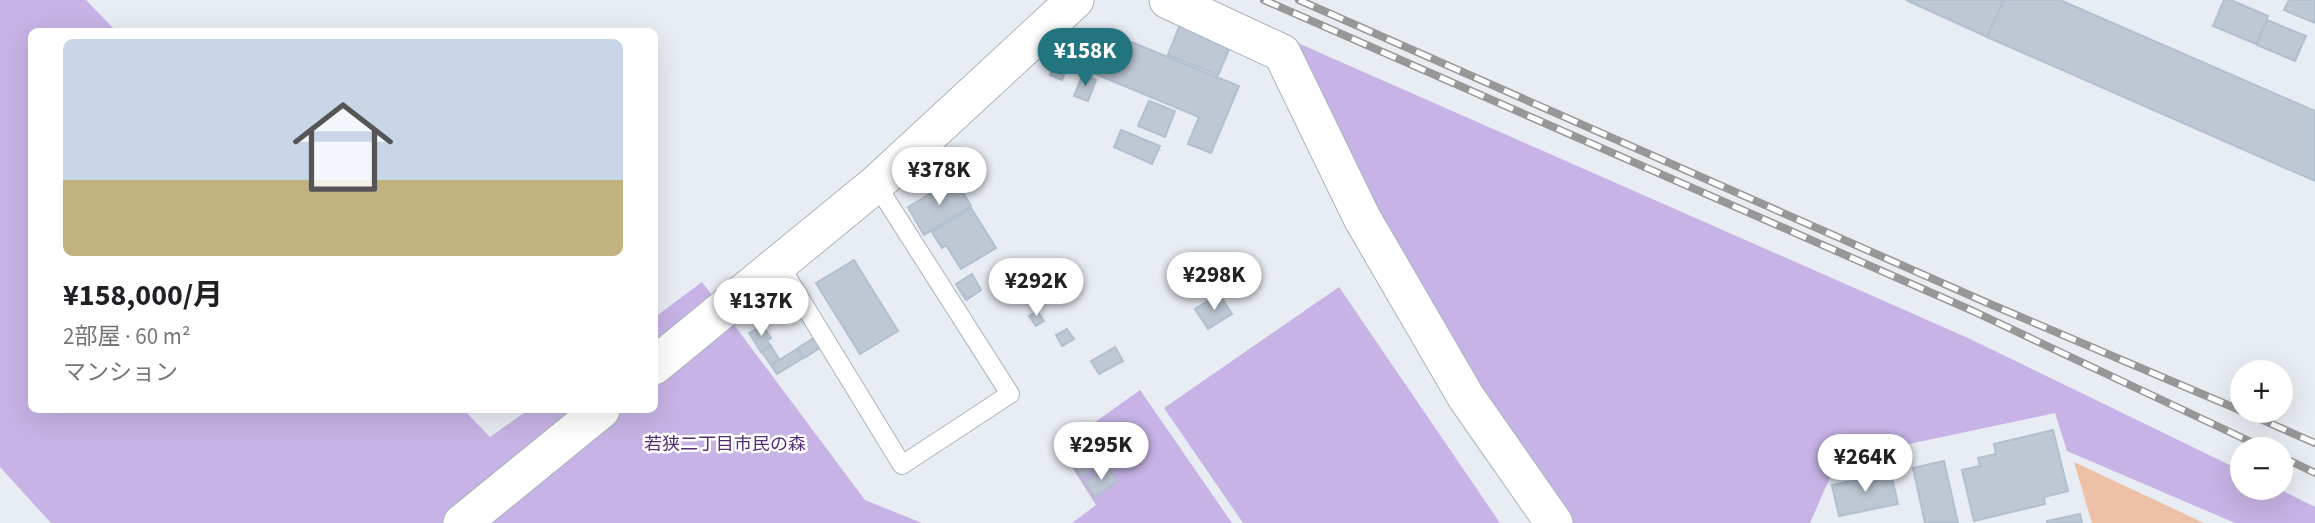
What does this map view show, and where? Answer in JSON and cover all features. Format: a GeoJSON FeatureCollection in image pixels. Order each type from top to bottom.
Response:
{"type":"FeatureCollection","features":[{"type":"Feature","properties":{"kind":"street"},"geometry":{"type":"LineString","coordinates":[[658,363],[876,184],[1075,0]]}},
{"type":"Feature","properties":{"kind":"street"},"geometry":{"type":"LineString","coordinates":[[1168,0],[1282,53],[1369,230],[1466,397],[1553,523]]}},
{"type":"Feature","properties":{"kind":"street"},"geometry":{"type":"LineString","coordinates":[[462,523],[597,413]]}},
{"type":"Feature","properties":{"kind":"lane"},"geometry":{"type":"LineString","coordinates":[[779,264],[902,465],[1010,394],[876,184]]}},
{"type":"Feature","properties":{"kind":"green space","name":"若狭二丁目市民の森"},"geometry":{"type":"Polygon","coordinates":[[[0,0],[86,0],[113,28],[28,28],[28,413],[467,413],[490,437],[524,413],[658,413],[658,315],[702,282],[865,500],[922,523],[51,523],[0,467],[0,0]]]}},
{"type":"Feature","properties":{"kind":"green space"},"geometry":{"type":"Polygon","coordinates":[[[1291,40],[1968,338],[2230,465],[2230,500],[2293,500],[2293,496],[2315,507],[2315,523],[2235,523],[2067,451],[2055,413],[1838,459],[1810,523],[1571,523],[1473,378],[1418,287],[1291,40]]]}},
{"type":"Feature","properties":{"kind":"green space"},"geometry":{"type":"Polygon","coordinates":[[[1339,287],[1500,523],[1243,523],[1164,408],[1339,287]]]}},
{"type":"Feature","properties":{"kind":"green space"},"geometry":{"type":"Polygon","coordinates":[[[1140,390],[1232,523],[1072,523],[1096,505],[1068,461],[1092,446],[1084,430],[1140,390]]]}},
{"type":"Feature","properties":{"kind":"shaded area"},"geometry":{"type":"Polygon","coordinates":[[[2074,462],[2204,523],[2092,523],[2074,462]]]}},
{"type":"Feature","properties":{"kind":"building"},"geometry":{"type":"Polygon","coordinates":[[[1906,0],[2004,0],[1987,37],[1906,0]]]}},
{"type":"Feature","properties":{"kind":"building"},"geometry":{"type":"Polygon","coordinates":[[[2004,0],[2060,0],[2315,111],[2315,181],[1987,37],[2004,0]]]}},
{"type":"Feature","properties":{"kind":"building"},"geometry":{"type":"Polygon","coordinates":[[[2224,0],[2231,0],[2268,16],[2256,44],[2213,26],[2224,0]]]}},
{"type":"Feature","properties":{"kind":"building"},"geometry":{"type":"Polygon","coordinates":[[[2289,0],[2315,0],[2315,23],[2284,10],[2289,0]]]}},
{"type":"Feature","properties":{"kind":"building"},"geometry":{"type":"Polygon","coordinates":[[[2267,20],[2306,36],[2295,61],[2257,45],[2267,20]]]}},
{"type":"Feature","properties":{"kind":"building"},"geometry":{"type":"Polygon","coordinates":[[[1181,22],[1232,43],[1218,75],[1168,55],[1181,22]]]}},
{"type":"Feature","properties":{"kind":"building"},"geometry":{"type":"Polygon","coordinates":[[[1109,33],[1239,86],[1211,153],[1188,144],[1199,117],[1093,73],[1109,33]]]}},
{"type":"Feature","properties":{"kind":"building"},"geometry":{"type":"Polygon","coordinates":[[[1058,56],[1070,61],[1062,80],[1050,75],[1058,56]]]}},
{"type":"Feature","properties":{"kind":"building"},"geometry":{"type":"Polygon","coordinates":[[[1083,74],[1096,80],[1088,101],[1074,96],[1083,74]]]}},
{"type":"Feature","properties":{"kind":"building"},"geometry":{"type":"Polygon","coordinates":[[[1149,101],[1175,111],[1165,137],[1138,126],[1149,101]]]}},
{"type":"Feature","properties":{"kind":"building"},"geometry":{"type":"Polygon","coordinates":[[[1121,130],[1160,146],[1152,164],[1114,147],[1121,130]]]}},
{"type":"Feature","properties":{"kind":"building"},"geometry":{"type":"Polygon","coordinates":[[[955,179],[971,206],[924,235],[908,207],[955,179]]]}},
{"type":"Feature","properties":{"kind":"building"},"geometry":{"type":"Polygon","coordinates":[[[971,208],[996,248],[961,269],[946,245],[942,248],[932,232],[971,208]]]}},
{"type":"Feature","properties":{"kind":"building"},"geometry":{"type":"Polygon","coordinates":[[[854,260],[898,331],[860,354],[816,283],[854,260]]]}},
{"type":"Feature","properties":{"kind":"building"},"geometry":{"type":"Polygon","coordinates":[[[972,274],[981,290],[966,300],[956,284],[972,274]]]}},
{"type":"Feature","properties":{"kind":"building"},"geometry":{"type":"Polygon","coordinates":[[[1219,294],[1232,314],[1208,329],[1195,309],[1219,294]]]}},
{"type":"Feature","properties":{"kind":"building"},"geometry":{"type":"Polygon","coordinates":[[[763,295],[777,314],[761,326],[747,306],[763,295]]]}},
{"type":"Feature","properties":{"kind":"building"},"geometry":{"type":"Polygon","coordinates":[[[1037,311],[1044,321],[1036,326],[1029,316],[1037,311]]]}},
{"type":"Feature","properties":{"kind":"building"},"geometry":{"type":"Polygon","coordinates":[[[763,326],[771,338],[767,340],[770,345],[761,352],[749,333],[763,326]]]}},
{"type":"Feature","properties":{"kind":"building"},"geometry":{"type":"Polygon","coordinates":[[[1067,329],[1074,339],[1062,346],[1056,335],[1067,329]]]}},
{"type":"Feature","properties":{"kind":"building"},"geometry":{"type":"Polygon","coordinates":[[[817,336],[823,346],[804,358],[798,348],[817,336]]]}},
{"type":"Feature","properties":{"kind":"building"},"geometry":{"type":"Polygon","coordinates":[[[771,346],[779,359],[771,365],[762,352],[771,346]]]}},
{"type":"Feature","properties":{"kind":"building"},"geometry":{"type":"Polygon","coordinates":[[[1115,347],[1123,361],[1099,374],[1091,361],[1115,347]]]}},
{"type":"Feature","properties":{"kind":"building"},"geometry":{"type":"Polygon","coordinates":[[[797,349],[803,358],[777,374],[771,365],[797,349]]]}},
{"type":"Feature","properties":{"kind":"building"},"geometry":{"type":"Polygon","coordinates":[[[2053,430],[2068,491],[2044,497],[2045,504],[1974,521],[1962,470],[1980,466],[1978,458],[1996,454],[1994,444],[2053,430]]]}},
{"type":"Feature","properties":{"kind":"building"},"geometry":{"type":"Polygon","coordinates":[[[1095,448],[1104,463],[1081,477],[1072,462],[1095,448]]]}},
{"type":"Feature","properties":{"kind":"building"},"geometry":{"type":"Polygon","coordinates":[[[1944,461],[1958,523],[1925,523],[1913,468],[1944,461]]]}},
{"type":"Feature","properties":{"kind":"building"},"geometry":{"type":"Polygon","coordinates":[[[1108,468],[1117,481],[1095,497],[1085,482],[1108,468]]]}},
{"type":"Feature","properties":{"kind":"building"},"geometry":{"type":"Polygon","coordinates":[[[1891,473],[1898,504],[1839,516],[1832,485],[1891,473]]]}},
{"type":"Feature","properties":{"kind":"building"},"geometry":{"type":"Polygon","coordinates":[[[2080,514],[2082,523],[2047,523],[2047,521],[2080,514]]]}},
{"type":"Feature","properties":{"kind":"railway"},"geometry":{"type":"LineString","coordinates":[[1264,0],[1973,311],[2240,437]]}},
{"type":"Feature","properties":{"kind":"railway"},"geometry":{"type":"LineString","coordinates":[[1299,0],[1983,301],[2230,406]]}},
{"type":"Feature","properties":{"kind":"railway"},"geometry":{"type":"LineString","coordinates":[[2269,423],[2315,443]]}},
{"type":"Feature","properties":{"kind":"railway"},"geometry":{"type":"LineString","coordinates":[[2293,462],[2315,473]]}}]}
